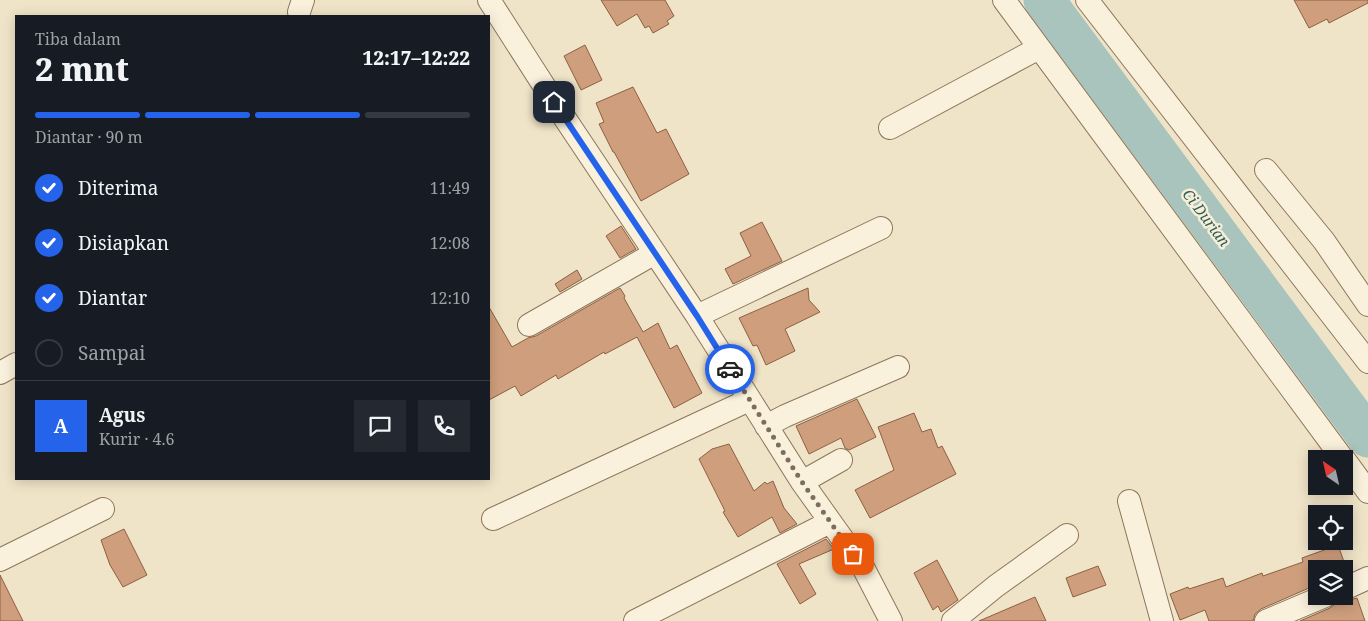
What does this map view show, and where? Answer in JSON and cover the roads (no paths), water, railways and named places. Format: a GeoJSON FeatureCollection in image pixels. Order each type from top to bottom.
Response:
{"type":"FeatureCollection","features":[{"type":"Feature","properties":{"kind":"street"},"geometry":{"type":"LineString","coordinates":[[1004,0],[1337,450]]}},
{"type":"Feature","properties":{"kind":"street"},"geometry":{"type":"LineString","coordinates":[[1087,0],[1368,362]]}},
{"type":"Feature","properties":{"kind":"street"},"geometry":{"type":"LineString","coordinates":[[492,6],[697,316],[802,482],[864,569],[890,621]]}},
{"type":"Feature","properties":{"kind":"street"},"geometry":{"type":"LineString","coordinates":[[890,128],[1039,48]]}},
{"type":"Feature","properties":{"kind":"street"},"geometry":{"type":"LineString","coordinates":[[1266,170],[1324,241],[1368,305]]}},
{"type":"Feature","properties":{"kind":"street"},"geometry":{"type":"LineString","coordinates":[[697,316],[881,228]]}},
{"type":"Feature","properties":{"kind":"street"},"geometry":{"type":"LineString","coordinates":[[530,325],[655,253]]}},
{"type":"Feature","properties":{"kind":"street"},"geometry":{"type":"LineString","coordinates":[[0,372],[15,364]]}},
{"type":"Feature","properties":{"kind":"street"},"geometry":{"type":"LineString","coordinates":[[766,426],[793,412],[898,367]]}},
{"type":"Feature","properties":{"kind":"street"},"geometry":{"type":"LineString","coordinates":[[493,519],[749,400]]}},
{"type":"Feature","properties":{"kind":"street"},"geometry":{"type":"LineString","coordinates":[[802,482],[841,460]]}},
{"type":"Feature","properties":{"kind":"street"},"geometry":{"type":"LineString","coordinates":[[1353,471],[1368,492]]}},
{"type":"Feature","properties":{"kind":"street"},"geometry":{"type":"LineString","coordinates":[[1129,502],[1162,621]]}},
{"type":"Feature","properties":{"kind":"street"},"geometry":{"type":"LineString","coordinates":[[0,560],[102,509]]}},
{"type":"Feature","properties":{"kind":"street"},"geometry":{"type":"LineString","coordinates":[[651,613],[830,522]]}},
{"type":"Feature","properties":{"kind":"street"},"geometry":{"type":"LineString","coordinates":[[953,621],[996,586],[1067,535]]}},
{"type":"Feature","properties":{"kind":"street"},"geometry":{"type":"LineString","coordinates":[[1353,584],[1368,578]]}},
{"type":"Feature","properties":{"kind":"street"},"geometry":{"type":"LineString","coordinates":[[1266,621],[1308,603]]}},
{"type":"Feature","properties":{"kind":"waterway","name":"Ci Durian"},"geometry":{"type":"LineString","coordinates":[[1044,0],[1368,437]]}}]}
